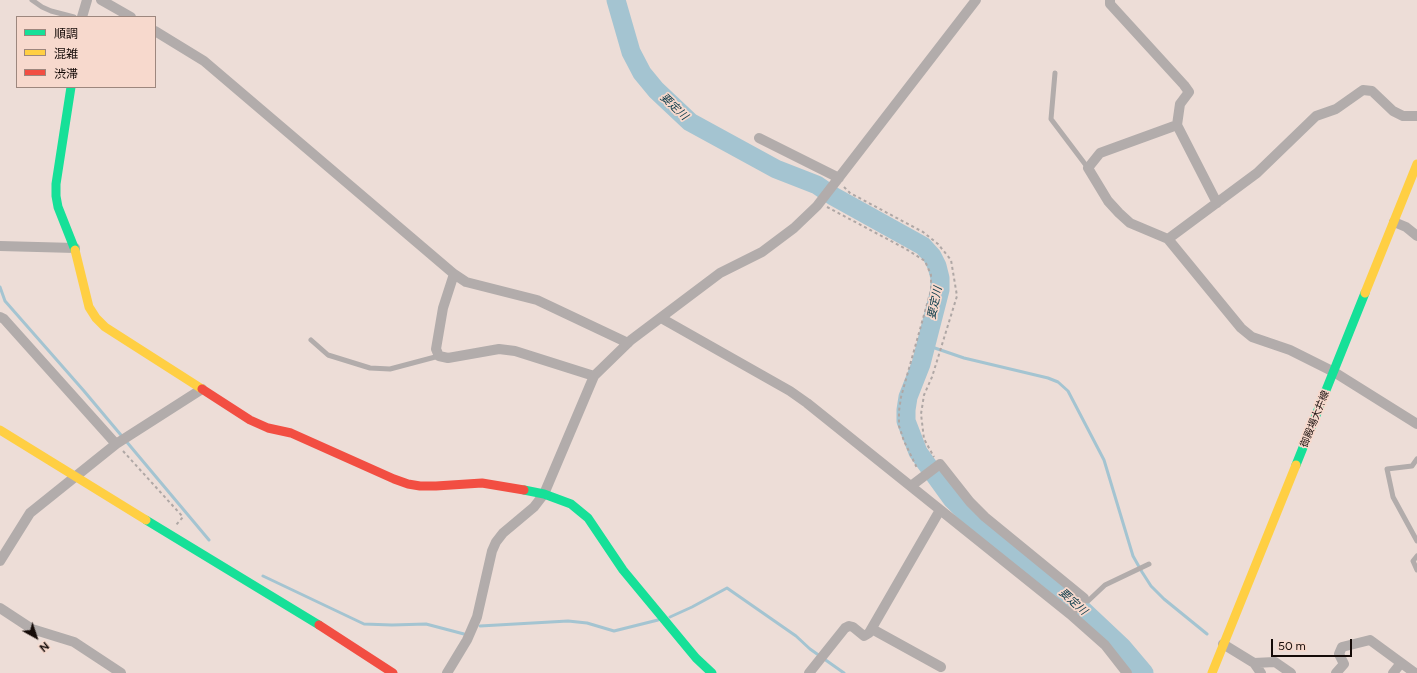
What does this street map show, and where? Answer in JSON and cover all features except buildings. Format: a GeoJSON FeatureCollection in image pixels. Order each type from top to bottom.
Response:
{"type":"FeatureCollection","features":[{"type":"Feature","properties":{"kind":"street"},"geometry":{"type":"LineString","coordinates":[[82,16],[87,0]]}},
{"type":"Feature","properties":{"kind":"street"},"geometry":{"type":"LineString","coordinates":[[101,0],[129,16]]}},
{"type":"Feature","properties":{"kind":"street"},"geometry":{"type":"LineString","coordinates":[[447,673],[464,645],[477,617],[492,551],[496,542],[503,533],[534,507],[544,494],[594,376],[628,343],[720,273],[762,252],[794,228],[817,206],[976,0]]}},
{"type":"Feature","properties":{"kind":"street"},"geometry":{"type":"LineString","coordinates":[[1110,0],[1110,4],[1189,92],[1180,104],[1177,125],[1217,203]]}},
{"type":"Feature","properties":{"kind":"street"},"geometry":{"type":"LineString","coordinates":[[156,32],[204,61],[454,274],[466,282],[537,300],[628,343]]}},
{"type":"Feature","properties":{"kind":"street"},"geometry":{"type":"LineString","coordinates":[[71,88],[56,190],[58,207],[75,248],[89,308],[105,327],[250,420],[268,428],[291,433],[313,442],[386,476],[408,484],[436,486],[482,483],[544,494],[571,504],[588,518],[623,570],[696,658],[712,673]]}},
{"type":"Feature","properties":{"kind":"street"},"geometry":{"type":"LineString","coordinates":[[1168,239],[1257,173],[1316,116],[1336,109],[1363,90],[1372,91],[1393,111],[1403,116],[1417,116]]}},
{"type":"Feature","properties":{"kind":"street"},"geometry":{"type":"LineString","coordinates":[[1177,125],[1100,153],[1088,168],[1108,201],[1130,222],[1168,239],[1241,328],[1252,337],[1290,350],[1334,372],[1417,424]]}},
{"type":"Feature","properties":{"kind":"street"},"geometry":{"type":"LineString","coordinates":[[759,138],[837,181]]}},
{"type":"Feature","properties":{"kind":"street","name":"御殿場大井線"},"geometry":{"type":"LineString","coordinates":[[1212,673],[1417,164]]}},
{"type":"Feature","properties":{"kind":"street"},"geometry":{"type":"LineString","coordinates":[[1394,222],[1406,227],[1417,236]]}},
{"type":"Feature","properties":{"kind":"street"},"geometry":{"type":"LineString","coordinates":[[0,246],[75,248]]}},
{"type":"Feature","properties":{"kind":"street"},"geometry":{"type":"LineString","coordinates":[[454,274],[443,308],[436,349],[439,356],[448,358],[499,349],[515,351],[594,376]]}},
{"type":"Feature","properties":{"kind":"street"},"geometry":{"type":"LineString","coordinates":[[0,317],[4,319],[116,444]]}},
{"type":"Feature","properties":{"kind":"street"},"geometry":{"type":"LineString","coordinates":[[661,318],[790,391],[807,403],[1071,613],[1105,645],[1127,673]]}},
{"type":"Feature","properties":{"kind":"street"},"geometry":{"type":"LineString","coordinates":[[0,561],[30,513],[116,444],[202,389]]}},
{"type":"Feature","properties":{"kind":"street"},"geometry":{"type":"LineString","coordinates":[[0,430],[74,477],[306,617],[393,673]]}},
{"type":"Feature","properties":{"kind":"street"},"geometry":{"type":"LineString","coordinates":[[911,486],[938,465],[984,517],[1083,599],[1071,613]]}},
{"type":"Feature","properties":{"kind":"street"},"geometry":{"type":"LineString","coordinates":[[809,673],[847,627],[853,627],[864,636],[868,635],[940,510]]}},
{"type":"Feature","properties":{"kind":"street"},"geometry":{"type":"LineString","coordinates":[[0,608],[32,629],[74,642],[121,673]]}},
{"type":"Feature","properties":{"kind":"street"},"geometry":{"type":"LineString","coordinates":[[872,629],[941,667]]}},
{"type":"Feature","properties":{"kind":"street"},"geometry":{"type":"LineString","coordinates":[[1336,673],[1344,664],[1339,654],[1342,647],[1370,640],[1415,673]]}},
{"type":"Feature","properties":{"kind":"street"},"geometry":{"type":"LineString","coordinates":[[1223,644],[1254,663],[1260,673]]}},
{"type":"Feature","properties":{"kind":"street"},"geometry":{"type":"LineString","coordinates":[[1254,663],[1275,662],[1291,673]]}},
{"type":"Feature","properties":{"kind":"street"},"geometry":{"type":"LineString","coordinates":[[1393,673],[1401,663]]}},
{"type":"Feature","properties":{"kind":"lane"},"geometry":{"type":"LineString","coordinates":[[32,0],[51,11],[70,16]]}},
{"type":"Feature","properties":{"kind":"lane"},"geometry":{"type":"LineString","coordinates":[[1055,73],[1051,119],[1088,168]]}},
{"type":"Feature","properties":{"kind":"lane"},"geometry":{"type":"LineString","coordinates":[[311,340],[328,355],[370,368],[390,369],[439,356]]}},
{"type":"Feature","properties":{"kind":"lane"},"geometry":{"type":"LineString","coordinates":[[1417,459],[1412,466],[1387,469],[1394,497],[1417,541]]}},
{"type":"Feature","properties":{"kind":"lane"},"geometry":{"type":"LineString","coordinates":[[1417,556],[1413,561],[1417,570]]}},
{"type":"Feature","properties":{"kind":"lane"},"geometry":{"type":"LineString","coordinates":[[1083,599],[1088,601],[1105,585],[1149,564]]}},
{"type":"Feature","properties":{"kind":"path"},"geometry":{"type":"LineString","coordinates":[[837,181],[850,193],[923,232],[938,244],[951,260],[957,296],[939,358],[924,395],[921,414],[924,439],[938,465]]}},
{"type":"Feature","properties":{"kind":"path"},"geometry":{"type":"LineString","coordinates":[[817,206],[828,207],[906,249],[925,261],[928,268],[931,290],[901,397],[899,411],[899,426],[904,441],[924,477]]}},
{"type":"Feature","properties":{"kind":"path"},"geometry":{"type":"LineString","coordinates":[[116,444],[183,517],[175,528]]}},
{"type":"Feature","properties":{"kind":"waterway","name":"要定川"},"geometry":{"type":"LineString","coordinates":[[616,0],[631,52],[642,73],[656,90],[690,122],[776,169],[817,185],[833,196],[923,246],[932,256],[937,266],[940,278],[940,290],[921,364],[908,397],[906,410],[906,421],[918,452],[952,499],[982,529],[1071,599],[1122,647],[1144,673]]}},
{"type":"Feature","properties":{"kind":"waterway"},"geometry":{"type":"LineString","coordinates":[[0,287],[5,301],[84,391],[209,540]]}},
{"type":"Feature","properties":{"kind":"waterway"},"geometry":{"type":"LineString","coordinates":[[926,345],[964,358],[1048,378],[1058,382],[1068,391],[1104,460],[1133,556],[1142,572],[1151,586],[1164,599],[1207,634]]}},
{"type":"Feature","properties":{"kind":"waterway"},"geometry":{"type":"LineString","coordinates":[[263,576],[364,624],[426,624],[464,634]]}},
{"type":"Feature","properties":{"kind":"waterway"},"geometry":{"type":"LineString","coordinates":[[670,617],[727,588],[796,636],[810,649],[844,673]]}},
{"type":"Feature","properties":{"kind":"waterway"},"geometry":{"type":"LineString","coordinates":[[480,626],[568,621],[587,623],[614,631],[658,620]]}},
{"type":"Feature","properties":{"kind":"traffic: fast"},"geometry":{"type":"LineString","coordinates":[[71,88],[56,184],[56,196],[58,207],[75,250]]}},
{"type":"Feature","properties":{"kind":"traffic: fast"},"geometry":{"type":"LineString","coordinates":[[1296,465],[1365,293]]}},
{"type":"Feature","properties":{"kind":"traffic: fast"},"geometry":{"type":"LineString","coordinates":[[524,490],[544,494],[571,504],[588,518],[623,570],[696,658],[712,673]]}},
{"type":"Feature","properties":{"kind":"traffic: fast"},"geometry":{"type":"LineString","coordinates":[[146,520],[319,625]]}},
{"type":"Feature","properties":{"kind":"traffic: slow"},"geometry":{"type":"LineString","coordinates":[[1365,293],[1417,164]]}},
{"type":"Feature","properties":{"kind":"traffic: slow"},"geometry":{"type":"LineString","coordinates":[[75,250],[89,307],[96,318],[105,327],[202,389]]}},
{"type":"Feature","properties":{"kind":"traffic: slow"},"geometry":{"type":"LineString","coordinates":[[0,430],[146,520]]}},
{"type":"Feature","properties":{"kind":"traffic: slow"},"geometry":{"type":"LineString","coordinates":[[1212,673],[1296,465]]}},
{"type":"Feature","properties":{"kind":"traffic: jam"},"geometry":{"type":"LineString","coordinates":[[202,389],[250,420],[268,428],[291,433],[408,484],[436,486],[482,483],[524,490]]}},
{"type":"Feature","properties":{"kind":"traffic: jam"},"geometry":{"type":"LineString","coordinates":[[319,625],[393,673]]}}]}
